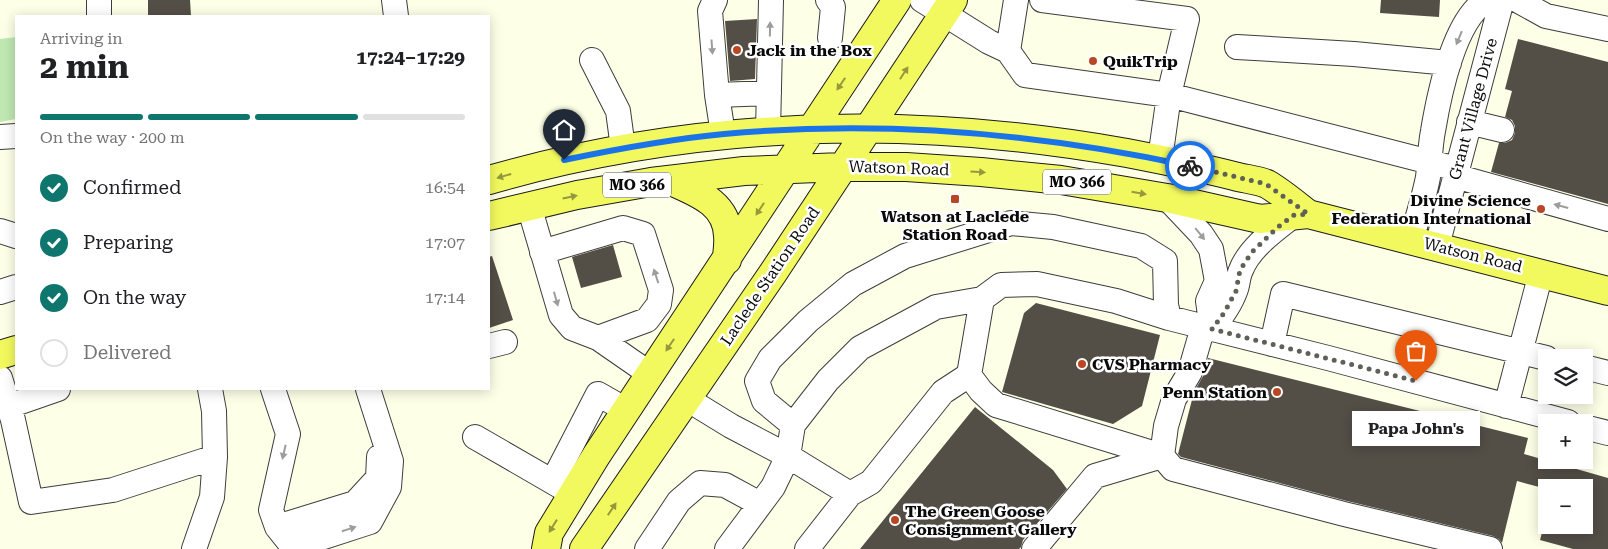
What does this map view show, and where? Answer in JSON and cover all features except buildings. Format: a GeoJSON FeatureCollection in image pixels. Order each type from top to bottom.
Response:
{"type":"FeatureCollection","features":[{"type":"Feature","properties":{"kind":"main road"},"geometry":{"type":"LineString","coordinates":[[546,549],[548,534],[563,488],[626,410],[727,260],[897,0]]}},
{"type":"Feature","properties":{"kind":"main road","name":"Laclede Station Road"},"geometry":{"type":"LineString","coordinates":[[584,549],[773,273],[868,129],[939,5]]}},
{"type":"Feature","properties":{"kind":"main road","name":"Watson Road"},"geometry":{"type":"LineString","coordinates":[[490,180],[556,162],[623,148],[724,134],[812,130],[920,130],[1071,144],[1160,159],[1266,184],[1301,214]]}},
{"type":"Feature","properties":{"kind":"main road","name":"Watson Road"},"geometry":{"type":"LineString","coordinates":[[490,216],[612,189],[744,171],[842,167],[906,167],[1022,176],[1088,184],[1167,198],[1260,219],[1301,214],[1608,290]]}},
{"type":"Feature","properties":{"kind":"main road"},"geometry":{"type":"LineString","coordinates":[[669,180],[710,200],[719,208],[725,219],[728,235],[727,260]]}},
{"type":"Feature","properties":{"kind":"main road"},"geometry":{"type":"LineString","coordinates":[[0,355],[15,350]]}},
{"type":"Feature","properties":{"kind":"street"},"geometry":{"type":"LineString","coordinates":[[99,15],[100,0]]}},
{"type":"Feature","properties":{"kind":"street"},"geometry":{"type":"LineString","coordinates":[[394,0],[396,15]]}},
{"type":"Feature","properties":{"kind":"street"},"geometry":{"type":"LineString","coordinates":[[715,0],[710,11],[717,95],[724,134]]}},
{"type":"Feature","properties":{"kind":"street"},"geometry":{"type":"LineString","coordinates":[[768,131],[771,0]]}},
{"type":"Feature","properties":{"kind":"street"},"geometry":{"type":"LineString","coordinates":[[828,0],[833,7],[830,38]]}},
{"type":"Feature","properties":{"kind":"street"},"geometry":{"type":"LineString","coordinates":[[1008,51],[1016,0]]}},
{"type":"Feature","properties":{"kind":"street"},"geometry":{"type":"LineString","coordinates":[[1042,0],[1187,19],[1169,94],[1160,159]]}},
{"type":"Feature","properties":{"kind":"street","name":"Grant Village Drive"},"geometry":{"type":"LineString","coordinates":[[1424,243],[1433,131],[1449,64],[1468,17],[1480,4],[1488,0]]}},
{"type":"Feature","properties":{"kind":"street","name":"Grant Village Drive"},"geometry":{"type":"LineString","coordinates":[[1424,243],[1456,172],[1502,0]]}},
{"type":"Feature","properties":{"kind":"street"},"geometry":{"type":"LineString","coordinates":[[1517,0],[1546,16],[1608,29]]}},
{"type":"Feature","properties":{"kind":"street"},"geometry":{"type":"LineString","coordinates":[[939,5],[990,42],[1008,51],[1026,76],[1169,94],[1430,161],[1456,172],[1608,219]]}},
{"type":"Feature","properties":{"kind":"street"},"geometry":{"type":"LineString","coordinates":[[1237,47],[1354,54],[1449,64]]}},
{"type":"Feature","properties":{"kind":"street"},"geometry":{"type":"LineString","coordinates":[[592,60],[618,111],[623,148]]}},
{"type":"Feature","properties":{"kind":"street"},"geometry":{"type":"LineString","coordinates":[[717,95],[769,93]]}},
{"type":"Feature","properties":{"kind":"street"},"geometry":{"type":"LineString","coordinates":[[1470,122],[1502,130]]}},
{"type":"Feature","properties":{"kind":"street"},"geometry":{"type":"LineString","coordinates":[[0,138],[15,136]]}},
{"type":"Feature","properties":{"kind":"street"},"geometry":{"type":"LineString","coordinates":[[1162,456],[1166,426],[1174,399],[1190,372],[1207,328],[1208,300],[1217,280],[1211,249],[1201,234],[1167,198]]}},
{"type":"Feature","properties":{"kind":"street"},"geometry":{"type":"LineString","coordinates":[[530,206],[561,316],[572,328],[598,338],[650,374]]}},
{"type":"Feature","properties":{"kind":"street"},"geometry":{"type":"LineString","coordinates":[[1207,328],[1224,313],[1236,291],[1240,270],[1252,252],[1278,227],[1301,214]]}},
{"type":"Feature","properties":{"kind":"street"},"geometry":{"type":"LineString","coordinates":[[793,425],[764,401],[757,381],[770,359],[808,321],[853,284],[905,256],[1011,223],[1053,227],[1141,246],[1165,262],[1166,305],[1169,318]]}},
{"type":"Feature","properties":{"kind":"street"},"geometry":{"type":"LineString","coordinates":[[542,252],[623,228],[643,234],[661,290],[659,304],[647,320],[598,338]]}},
{"type":"Feature","properties":{"kind":"street"},"geometry":{"type":"LineString","coordinates":[[0,231],[15,236]]}},
{"type":"Feature","properties":{"kind":"street"},"geometry":{"type":"LineString","coordinates":[[1506,406],[1541,273]]}},
{"type":"Feature","properties":{"kind":"street"},"geometry":{"type":"LineString","coordinates":[[726,549],[774,487],[788,456],[793,425],[828,380],[860,348],[936,307],[982,299],[1001,285],[1038,284],[1116,302],[1169,318],[1538,414]]}},
{"type":"Feature","properties":{"kind":"street"},"geometry":{"type":"LineString","coordinates":[[0,292],[15,287]]}},
{"type":"Feature","properties":{"kind":"street"},"geometry":{"type":"LineString","coordinates":[[1272,344],[1282,294],[1538,356]]}},
{"type":"Feature","properties":{"kind":"street"},"geometry":{"type":"LineString","coordinates":[[982,299],[969,375],[981,392],[996,405],[1162,456],[1174,469],[1344,514],[1490,549]]}},
{"type":"Feature","properties":{"kind":"street"},"geometry":{"type":"LineString","coordinates":[[1593,369],[1608,373]]}},
{"type":"Feature","properties":{"kind":"street"},"geometry":{"type":"LineString","coordinates":[[807,549],[850,494],[871,482],[943,392],[969,375]]}},
{"type":"Feature","properties":{"kind":"street"},"geometry":{"type":"LineString","coordinates":[[0,378],[13,420],[31,502],[113,490],[215,457]]}},
{"type":"Feature","properties":{"kind":"street"},"geometry":{"type":"LineString","coordinates":[[9,406],[55,390]]}},
{"type":"Feature","properties":{"kind":"street"},"geometry":{"type":"LineString","coordinates":[[194,549],[212,497],[215,457],[214,411],[210,390]]}},
{"type":"Feature","properties":{"kind":"street"},"geometry":{"type":"LineString","coordinates":[[273,390],[288,434],[271,510],[277,527],[293,547],[370,522],[389,486],[391,460],[368,390]]}},
{"type":"Feature","properties":{"kind":"street"},"geometry":{"type":"LineString","coordinates":[[277,527],[355,503],[378,478],[379,455],[356,390]]}},
{"type":"Feature","properties":{"kind":"street"},"geometry":{"type":"LineString","coordinates":[[687,399],[731,426],[788,456],[850,494]]}},
{"type":"Feature","properties":{"kind":"street"},"geometry":{"type":"LineString","coordinates":[[1593,429],[1608,433]]}},
{"type":"Feature","properties":{"kind":"street"},"geometry":{"type":"LineString","coordinates":[[475,437],[563,488]]}},
{"type":"Feature","properties":{"kind":"street"},"geometry":{"type":"LineString","coordinates":[[1034,549],[1095,476],[1162,456]]}},
{"type":"Feature","properties":{"kind":"street"},"geometry":{"type":"LineString","coordinates":[[647,549],[679,501],[700,483],[725,485],[760,504]]}},
{"type":"Feature","properties":{"kind":"green space"},"geometry":{"type":"Polygon","coordinates":[[[15,37],[15,119],[0,122],[0,39],[15,37]]]}},
{"type":"Feature","properties":{"kind":"way so far"},"geometry":{"type":"LineString","coordinates":[[1190,166],[1266,184],[1308,214],[1294,215],[1278,227],[1252,252],[1240,270],[1236,291],[1224,313],[1212,329],[1416,381]]}},
{"type":"Feature","properties":{"kind":"place","name":"Jack in the Box"},"geometry":{"type":"Point","coordinates":[737,50]}},
{"type":"Feature","properties":{"kind":"place","name":"QuikTrip"},"geometry":{"type":"Point","coordinates":[1093,61]}},
{"type":"Feature","properties":{"kind":"place","name":"Watson at Laclede Station Road"},"geometry":{"type":"Point","coordinates":[955,199]}},
{"type":"Feature","properties":{"kind":"place","name":"Divine Science Federation International"},"geometry":{"type":"Point","coordinates":[1541,209]}},
{"type":"Feature","properties":{"kind":"place","name":"CVS Pharmacy"},"geometry":{"type":"Point","coordinates":[1082,364]}},
{"type":"Feature","properties":{"kind":"place","name":"Papa John's"},"geometry":{"type":"Point","coordinates":[1416,381]}},
{"type":"Feature","properties":{"kind":"place","name":"Penn Station"},"geometry":{"type":"Point","coordinates":[1277,392]}},
{"type":"Feature","properties":{"kind":"place","name":"The Green Goose Consignment Gallery"},"geometry":{"type":"Point","coordinates":[895,520]}},
{"type":"Feature","properties":{"kind":"route"},"geometry":{"type":"LineString","coordinates":[[564,160],[623,148],[724,134],[868,129],[971,133],[1071,144],[1190,166]]}}]}
